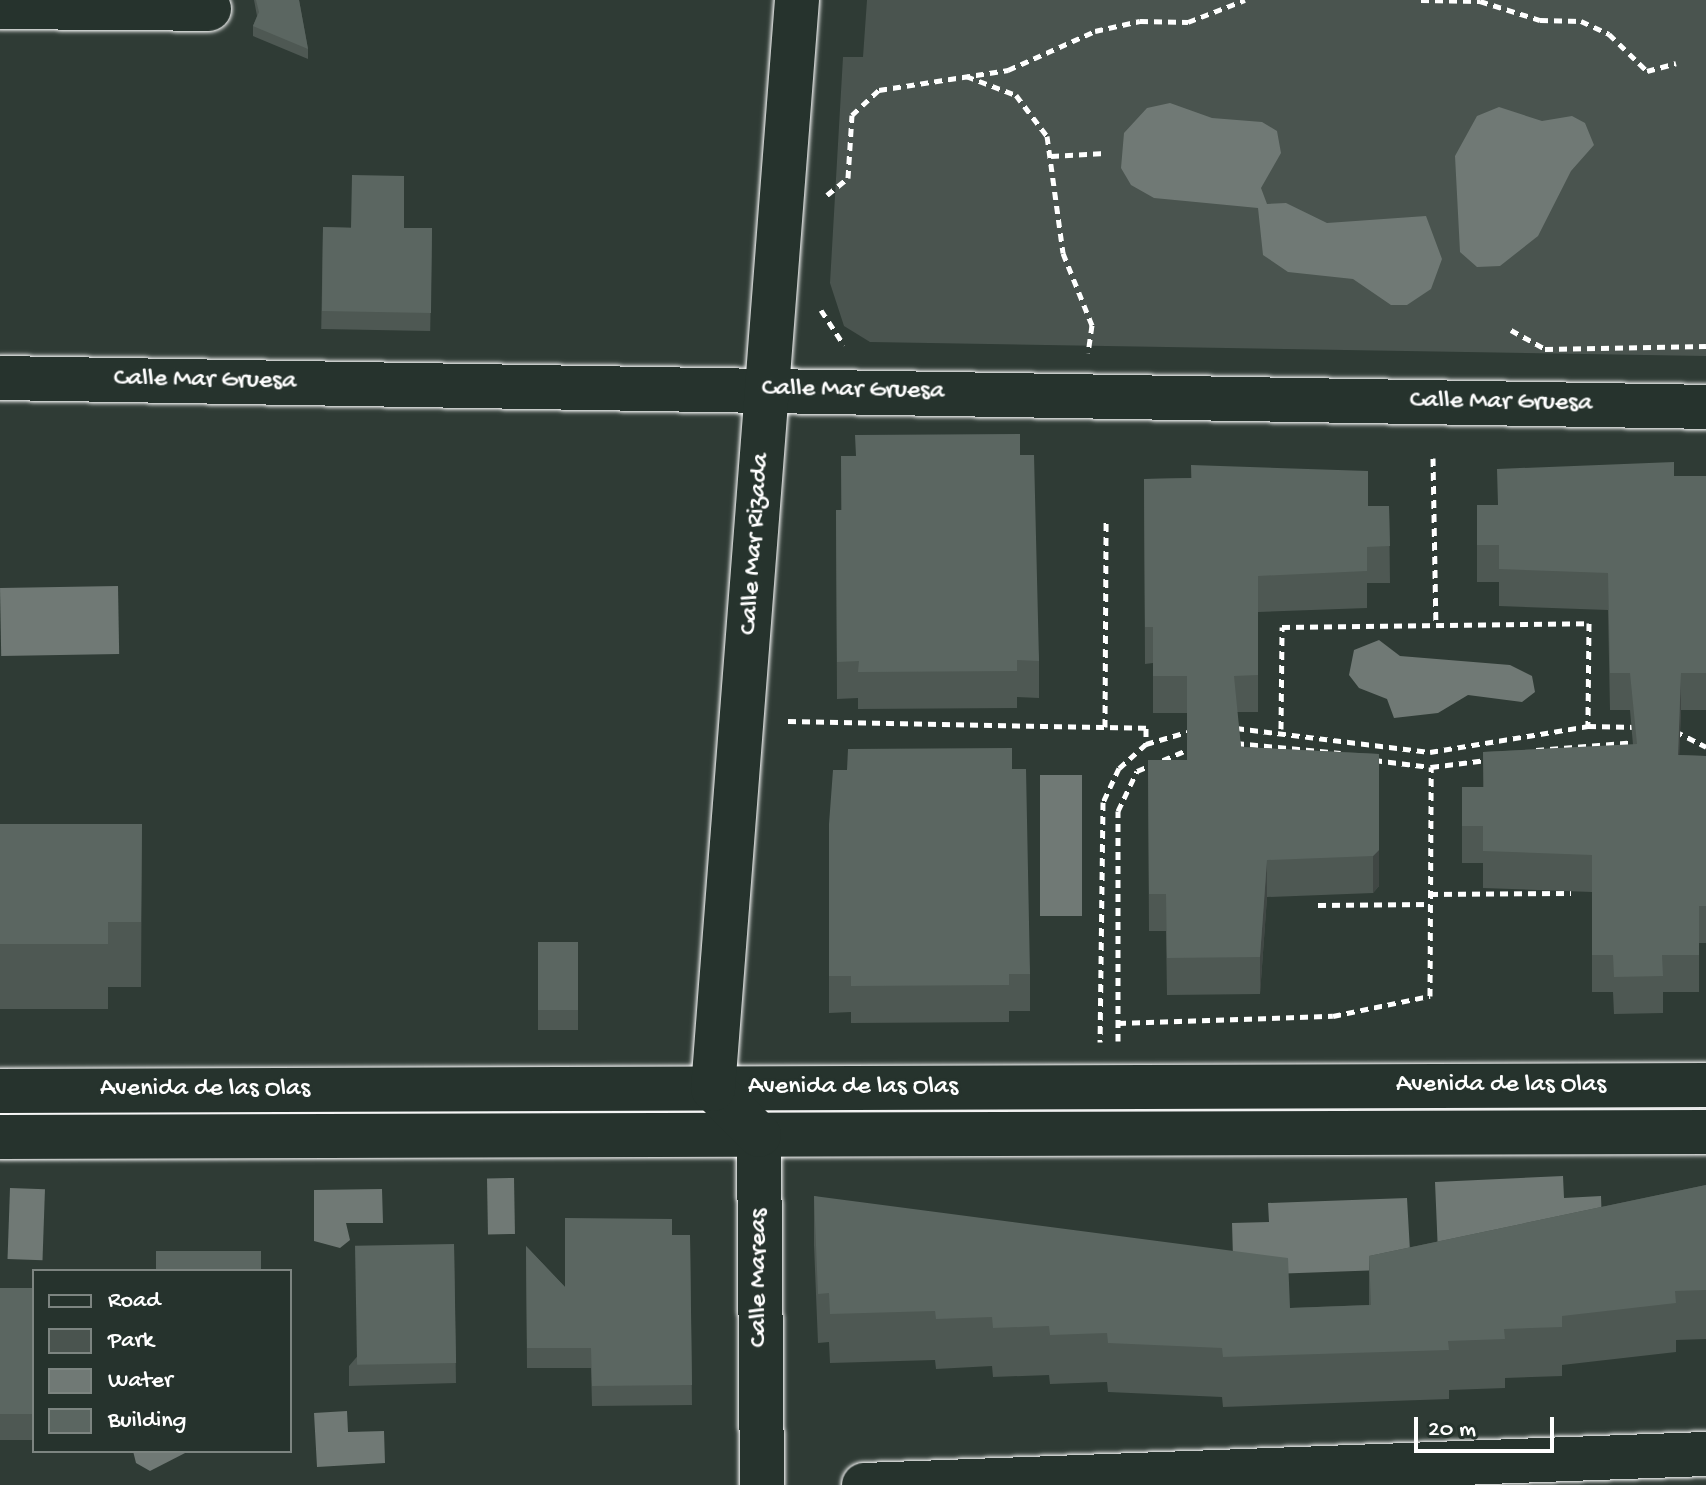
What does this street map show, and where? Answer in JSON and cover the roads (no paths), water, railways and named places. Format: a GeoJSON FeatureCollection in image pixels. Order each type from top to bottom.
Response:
{"type":"FeatureCollection","features":[{"type":"Feature","properties":{"kind":"street","name":"Calle Mar Rizada"},"geometry":{"type":"LineString","coordinates":[[713,1089],[797,0]]}},
{"type":"Feature","properties":{"kind":"street"},"geometry":{"type":"LineString","coordinates":[[0,7],[209,9]]}},
{"type":"Feature","properties":{"kind":"street","name":"Calle Mar Gruesa"},"geometry":{"type":"LineString","coordinates":[[0,378],[1706,407]]}},
{"type":"Feature","properties":{"kind":"street","name":"Avenida de las Olas"},"geometry":{"type":"LineString","coordinates":[[0,1091],[1706,1085]]}},
{"type":"Feature","properties":{"kind":"street"},"geometry":{"type":"LineString","coordinates":[[713,1089],[759,1135]]}},
{"type":"Feature","properties":{"kind":"street","name":"Avenida de las Olas"},"geometry":{"type":"LineString","coordinates":[[0,1137],[1706,1132]]}},
{"type":"Feature","properties":{"kind":"street","name":"Calle Mareas"},"geometry":{"type":"LineString","coordinates":[[759,1135],[762,1485]]}},
{"type":"Feature","properties":{"kind":"street"},"geometry":{"type":"LineString","coordinates":[[864,1485],[1706,1454]]}},
{"type":"Feature","properties":{"kind":"water"},"geometry":{"type":"Polygon","coordinates":[[[1170,103],[1212,118],[1262,122],[1277,131],[1281,153],[1261,188],[1267,204],[1286,203],[1327,223],[1426,216],[1442,259],[1431,289],[1407,305],[1391,305],[1353,279],[1288,272],[1263,255],[1258,208],[1154,198],[1131,185],[1121,168],[1124,133],[1147,108],[1170,103]]]}},
{"type":"Feature","properties":{"kind":"water"},"geometry":{"type":"Polygon","coordinates":[[[1499,107],[1542,121],[1572,116],[1585,123],[1594,145],[1571,171],[1538,236],[1500,266],[1477,267],[1460,252],[1455,156],[1477,116],[1499,107]]]}},
{"type":"Feature","properties":{"kind":"water"},"geometry":{"type":"Polygon","coordinates":[[[118,586],[119,654],[1,656],[0,588],[118,586]]]}},
{"type":"Feature","properties":{"kind":"water"},"geometry":{"type":"Polygon","coordinates":[[[1379,640],[1400,656],[1510,665],[1532,676],[1535,692],[1522,702],[1468,695],[1438,713],[1394,718],[1387,699],[1359,688],[1349,675],[1354,650],[1379,640]]]}},
{"type":"Feature","properties":{"kind":"water"},"geometry":{"type":"Polygon","coordinates":[[[1040,775],[1082,775],[1082,916],[1040,916],[1040,775]]]}},
{"type":"Feature","properties":{"kind":"water"},"geometry":{"type":"Polygon","coordinates":[[[1563,1176],[1564,1198],[1601,1196],[1602,1225],[1438,1253],[1435,1182],[1563,1176]]]}},
{"type":"Feature","properties":{"kind":"water"},"geometry":{"type":"Polygon","coordinates":[[[487,1178],[514,1178],[515,1234],[488,1234],[487,1178]]]}},
{"type":"Feature","properties":{"kind":"water"},"geometry":{"type":"Polygon","coordinates":[[[10,1188],[45,1189],[43,1260],[8,1259],[10,1188]]]}},
{"type":"Feature","properties":{"kind":"water"},"geometry":{"type":"Polygon","coordinates":[[[382,1189],[383,1223],[346,1223],[350,1240],[340,1248],[314,1241],[314,1190],[382,1189]]]}},
{"type":"Feature","properties":{"kind":"water"},"geometry":{"type":"Polygon","coordinates":[[[1407,1198],[1411,1269],[1271,1274],[1233,1258],[1232,1223],[1269,1222],[1268,1203],[1407,1198]]]}},
{"type":"Feature","properties":{"kind":"water"},"geometry":{"type":"Polygon","coordinates":[[[347,1411],[348,1432],[384,1431],[385,1463],[317,1467],[314,1413],[347,1411]]]}},
{"type":"Feature","properties":{"kind":"water"},"geometry":{"type":"Polygon","coordinates":[[[134,1453],[185,1453],[150,1471],[136,1463],[134,1453]]]}}]}
